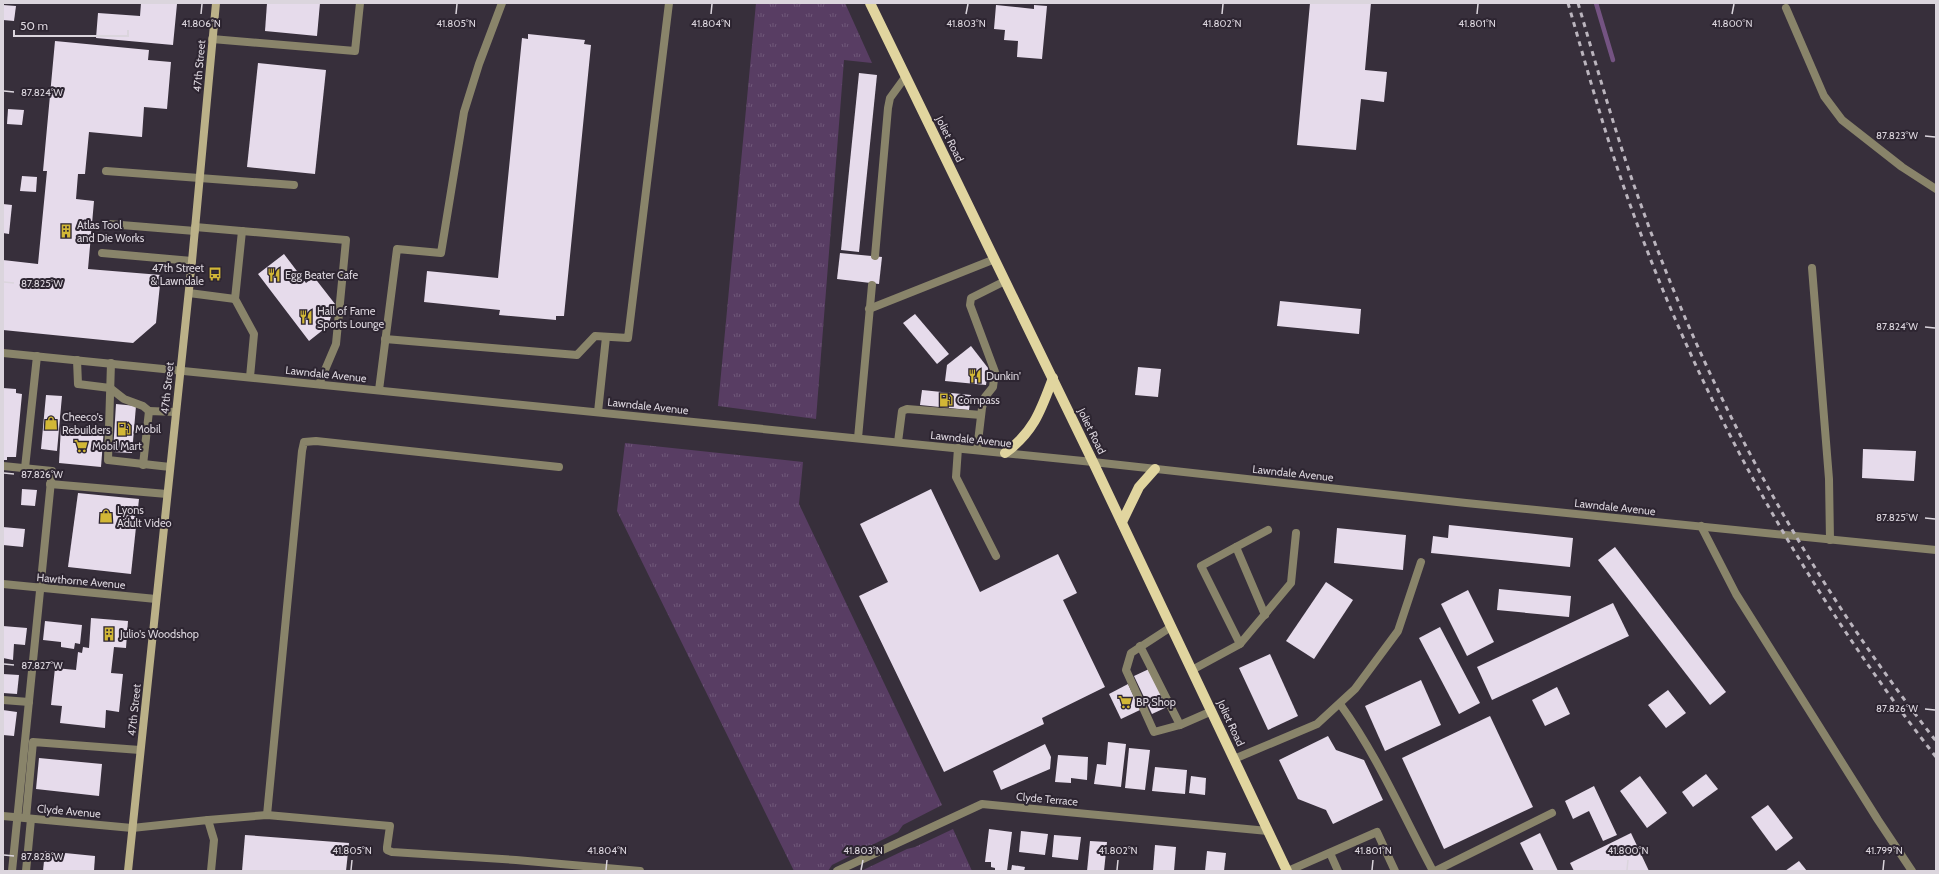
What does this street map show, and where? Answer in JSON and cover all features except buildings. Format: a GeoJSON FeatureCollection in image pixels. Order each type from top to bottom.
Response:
{"type":"FeatureCollection","features":[{"type":"Feature","properties":{"kind":"main road","name":"47th Street"},"geometry":{"type":"LineString","coordinates":[[128,871],[189,293],[216,3]]}},
{"type":"Feature","properties":{"kind":"main road","name":"Joliet Road"},"geometry":{"type":"LineString","coordinates":[[870,3],[1094,462],[1288,871]]}},
{"type":"Feature","properties":{"kind":"main road"},"geometry":{"type":"LineString","coordinates":[[1006,453],[1014,447],[1037,420],[1053,378]]}},
{"type":"Feature","properties":{"kind":"main road"},"geometry":{"type":"LineString","coordinates":[[1122,522],[1139,488],[1155,469]]}},
{"type":"Feature","properties":{"kind":"street"},"geometry":{"type":"LineString","coordinates":[[212,39],[355,51],[360,3]]}},
{"type":"Feature","properties":{"kind":"street"},"geometry":{"type":"LineString","coordinates":[[378,390],[397,249],[441,253],[464,112],[479,64],[502,3]]}},
{"type":"Feature","properties":{"kind":"street"},"geometry":{"type":"LineString","coordinates":[[385,339],[577,355],[595,336],[628,338],[669,3]]}},
{"type":"Feature","properties":{"kind":"street"},"geometry":{"type":"LineString","coordinates":[[1786,8],[1824,96],[1842,120],[1902,167],[1936,189]]}},
{"type":"Feature","properties":{"kind":"street"},"geometry":{"type":"LineString","coordinates":[[875,256],[888,108],[890,98],[906,76]]}},
{"type":"Feature","properties":{"kind":"street"},"geometry":{"type":"LineString","coordinates":[[106,171],[294,185]]}},
{"type":"Feature","properties":{"kind":"street"},"geometry":{"type":"LineString","coordinates":[[109,224],[242,230],[346,240],[336,344],[319,384]]}},
{"type":"Feature","properties":{"kind":"street"},"geometry":{"type":"LineString","coordinates":[[242,230],[236,299],[254,334],[250,377]]}},
{"type":"Feature","properties":{"kind":"street"},"geometry":{"type":"LineString","coordinates":[[102,253],[192,261]]}},
{"type":"Feature","properties":{"kind":"street"},"geometry":{"type":"LineString","coordinates":[[870,309],[995,259]]}},
{"type":"Feature","properties":{"kind":"street"},"geometry":{"type":"LineString","coordinates":[[1812,268],[1829,479],[1830,540]]}},
{"type":"Feature","properties":{"kind":"street"},"geometry":{"type":"LineString","coordinates":[[977,450],[981,415],[985,397],[993,387],[995,372],[970,305],[971,298],[1005,281]]}},
{"type":"Feature","properties":{"kind":"street"},"geometry":{"type":"LineString","coordinates":[[858,438],[872,285]]}},
{"type":"Feature","properties":{"kind":"street"},"geometry":{"type":"LineString","coordinates":[[189,293],[236,299]]}},
{"type":"Feature","properties":{"kind":"street"},"geometry":{"type":"LineString","coordinates":[[598,412],[606,337]]}},
{"type":"Feature","properties":{"kind":"street","name":"Lawndale Avenue"},"geometry":{"type":"LineString","coordinates":[[3,353],[958,448],[1936,550]]}},
{"type":"Feature","properties":{"kind":"street"},"geometry":{"type":"LineString","coordinates":[[25,468],[37,356]]}},
{"type":"Feature","properties":{"kind":"street"},"geometry":{"type":"LineString","coordinates":[[77,360],[78,384],[110,388],[124,399],[143,406],[149,411],[176,412]]}},
{"type":"Feature","properties":{"kind":"street"},"geometry":{"type":"LineString","coordinates":[[111,363],[108,460],[170,467]]}},
{"type":"Feature","properties":{"kind":"street"},"geometry":{"type":"LineString","coordinates":[[898,442],[902,411],[907,409],[981,415]]}},
{"type":"Feature","properties":{"kind":"street"},"geometry":{"type":"LineString","coordinates":[[143,465],[149,411]]}},
{"type":"Feature","properties":{"kind":"street"},"geometry":{"type":"LineString","coordinates":[[267,815],[301,459],[304,442],[316,441],[560,467]]}},
{"type":"Feature","properties":{"kind":"street"},"geometry":{"type":"LineString","coordinates":[[958,448],[956,477],[996,556]]}},
{"type":"Feature","properties":{"kind":"street"},"geometry":{"type":"LineString","coordinates":[[3,466],[52,471],[12,871]]}},
{"type":"Feature","properties":{"kind":"street"},"geometry":{"type":"LineString","coordinates":[[50,484],[167,494]]}},
{"type":"Feature","properties":{"kind":"street"},"geometry":{"type":"LineString","coordinates":[[1701,526],[1736,594],[1878,820],[1912,871]]}},
{"type":"Feature","properties":{"kind":"street"},"geometry":{"type":"LineString","coordinates":[[1240,644],[1202,566],[1268,530]]}},
{"type":"Feature","properties":{"kind":"street"},"geometry":{"type":"LineString","coordinates":[[1192,670],[1240,644],[1291,583],[1296,533]]}},
{"type":"Feature","properties":{"kind":"street"},"geometry":{"type":"LineString","coordinates":[[1236,547],[1265,615]]}},
{"type":"Feature","properties":{"kind":"street"},"geometry":{"type":"LineString","coordinates":[[1234,759],[1317,724],[1355,690],[1398,631],[1420,562]]}},
{"type":"Feature","properties":{"kind":"street","name":"Hawthorne Avenue"},"geometry":{"type":"LineString","coordinates":[[3,584],[156,599]]}},
{"type":"Feature","properties":{"kind":"street"},"geometry":{"type":"LineString","coordinates":[[1171,627],[1131,653],[1126,670],[1154,732],[1212,712]]}},
{"type":"Feature","properties":{"kind":"street"},"geometry":{"type":"LineString","coordinates":[[1140,646],[1180,724]]}},
{"type":"Feature","properties":{"kind":"street"},"geometry":{"type":"LineString","coordinates":[[3,700],[29,702]]}},
{"type":"Feature","properties":{"kind":"street"},"geometry":{"type":"LineString","coordinates":[[1340,704],[1358,728],[1434,871],[1552,813]]}},
{"type":"Feature","properties":{"kind":"street"},"geometry":{"type":"LineString","coordinates":[[26,871],[33,742],[140,750]]}},
{"type":"Feature","properties":{"kind":"street","name":"Clyde Terrace"},"geometry":{"type":"LineString","coordinates":[[837,871],[982,804],[1268,831]]}},
{"type":"Feature","properties":{"kind":"street","name":"Clyde Avenue"},"geometry":{"type":"LineString","coordinates":[[3,816],[132,828],[267,815],[390,826],[387,850],[392,852],[516,860],[640,871]]}},
{"type":"Feature","properties":{"kind":"street"},"geometry":{"type":"LineString","coordinates":[[208,820],[214,840],[211,871]]}},
{"type":"Feature","properties":{"kind":"street"},"geometry":{"type":"LineString","coordinates":[[1288,871],[1377,832],[1395,871]]}},
{"type":"Feature","properties":{"kind":"street"},"geometry":{"type":"LineString","coordinates":[[1330,853],[1338,871]]}},
{"type":"Feature","properties":{"kind":"green space"},"geometry":{"type":"Polygon","coordinates":[[[756,3],[845,3],[872,63],[844,60],[816,419],[718,406],[756,3]]]}},
{"type":"Feature","properties":{"kind":"green space"},"geometry":{"type":"Polygon","coordinates":[[[625,443],[803,462],[799,504],[942,805],[903,825],[898,832],[832,865],[828,871],[794,871],[617,511],[625,443]]]}},
{"type":"Feature","properties":{"kind":"green space"},"geometry":{"type":"Polygon","coordinates":[[[953,829],[972,871],[861,871],[907,849],[915,847],[953,829]]]}},
{"type":"Feature","properties":{"kind":"waterway"},"geometry":{"type":"LineString","coordinates":[[1596,3],[1613,60]]}},
{"type":"Feature","properties":{"kind":"railway"},"geometry":{"type":"LineString","coordinates":[[1568,3],[1606,133],[1632,210],[1660,283],[1691,355],[1725,426],[1762,496],[1844,630],[1936,757]]}},
{"type":"Feature","properties":{"kind":"railway"},"geometry":{"type":"LineString","coordinates":[[1578,3],[1600,79],[1641,205],[1668,277],[1698,347],[1731,417],[1805,552],[1846,617],[1890,680],[1936,741]]}},
{"type":"Feature","properties":{"kind":"place","name":"Atlas Tool and Die Works"},"geometry":{"type":"Point","coordinates":[66,231]}},
{"type":"Feature","properties":{"kind":"place","name":"47th Street & Lawndale"},"geometry":{"type":"Point","coordinates":[215,274]}},
{"type":"Feature","properties":{"kind":"place","name":"Egg Beater Cafe"},"geometry":{"type":"Point","coordinates":[274,275]}},
{"type":"Feature","properties":{"kind":"place","name":"Hall of Fame Sports Lounge"},"geometry":{"type":"Point","coordinates":[306,317]}},
{"type":"Feature","properties":{"kind":"place","name":"Dunkin'"},"geometry":{"type":"Point","coordinates":[975,376]}},
{"type":"Feature","properties":{"kind":"place","name":"Compass"},"geometry":{"type":"Point","coordinates":[946,400]}},
{"type":"Feature","properties":{"kind":"place","name":"Cheeco's Rebuilders"},"geometry":{"type":"Point","coordinates":[51,423]}},
{"type":"Feature","properties":{"kind":"place","name":"Mobil"},"geometry":{"type":"Point","coordinates":[124,429]}},
{"type":"Feature","properties":{"kind":"place","name":"Mobil Mart"},"geometry":{"type":"Point","coordinates":[81,446]}},
{"type":"Feature","properties":{"kind":"place","name":"Lyons Adult Video"},"geometry":{"type":"Point","coordinates":[106,516]}},
{"type":"Feature","properties":{"kind":"place","name":"Julio's Woodshop"},"geometry":{"type":"Point","coordinates":[109,634]}},
{"type":"Feature","properties":{"kind":"place","name":"BP Shop"},"geometry":{"type":"Point","coordinates":[1125,702]}}]}
